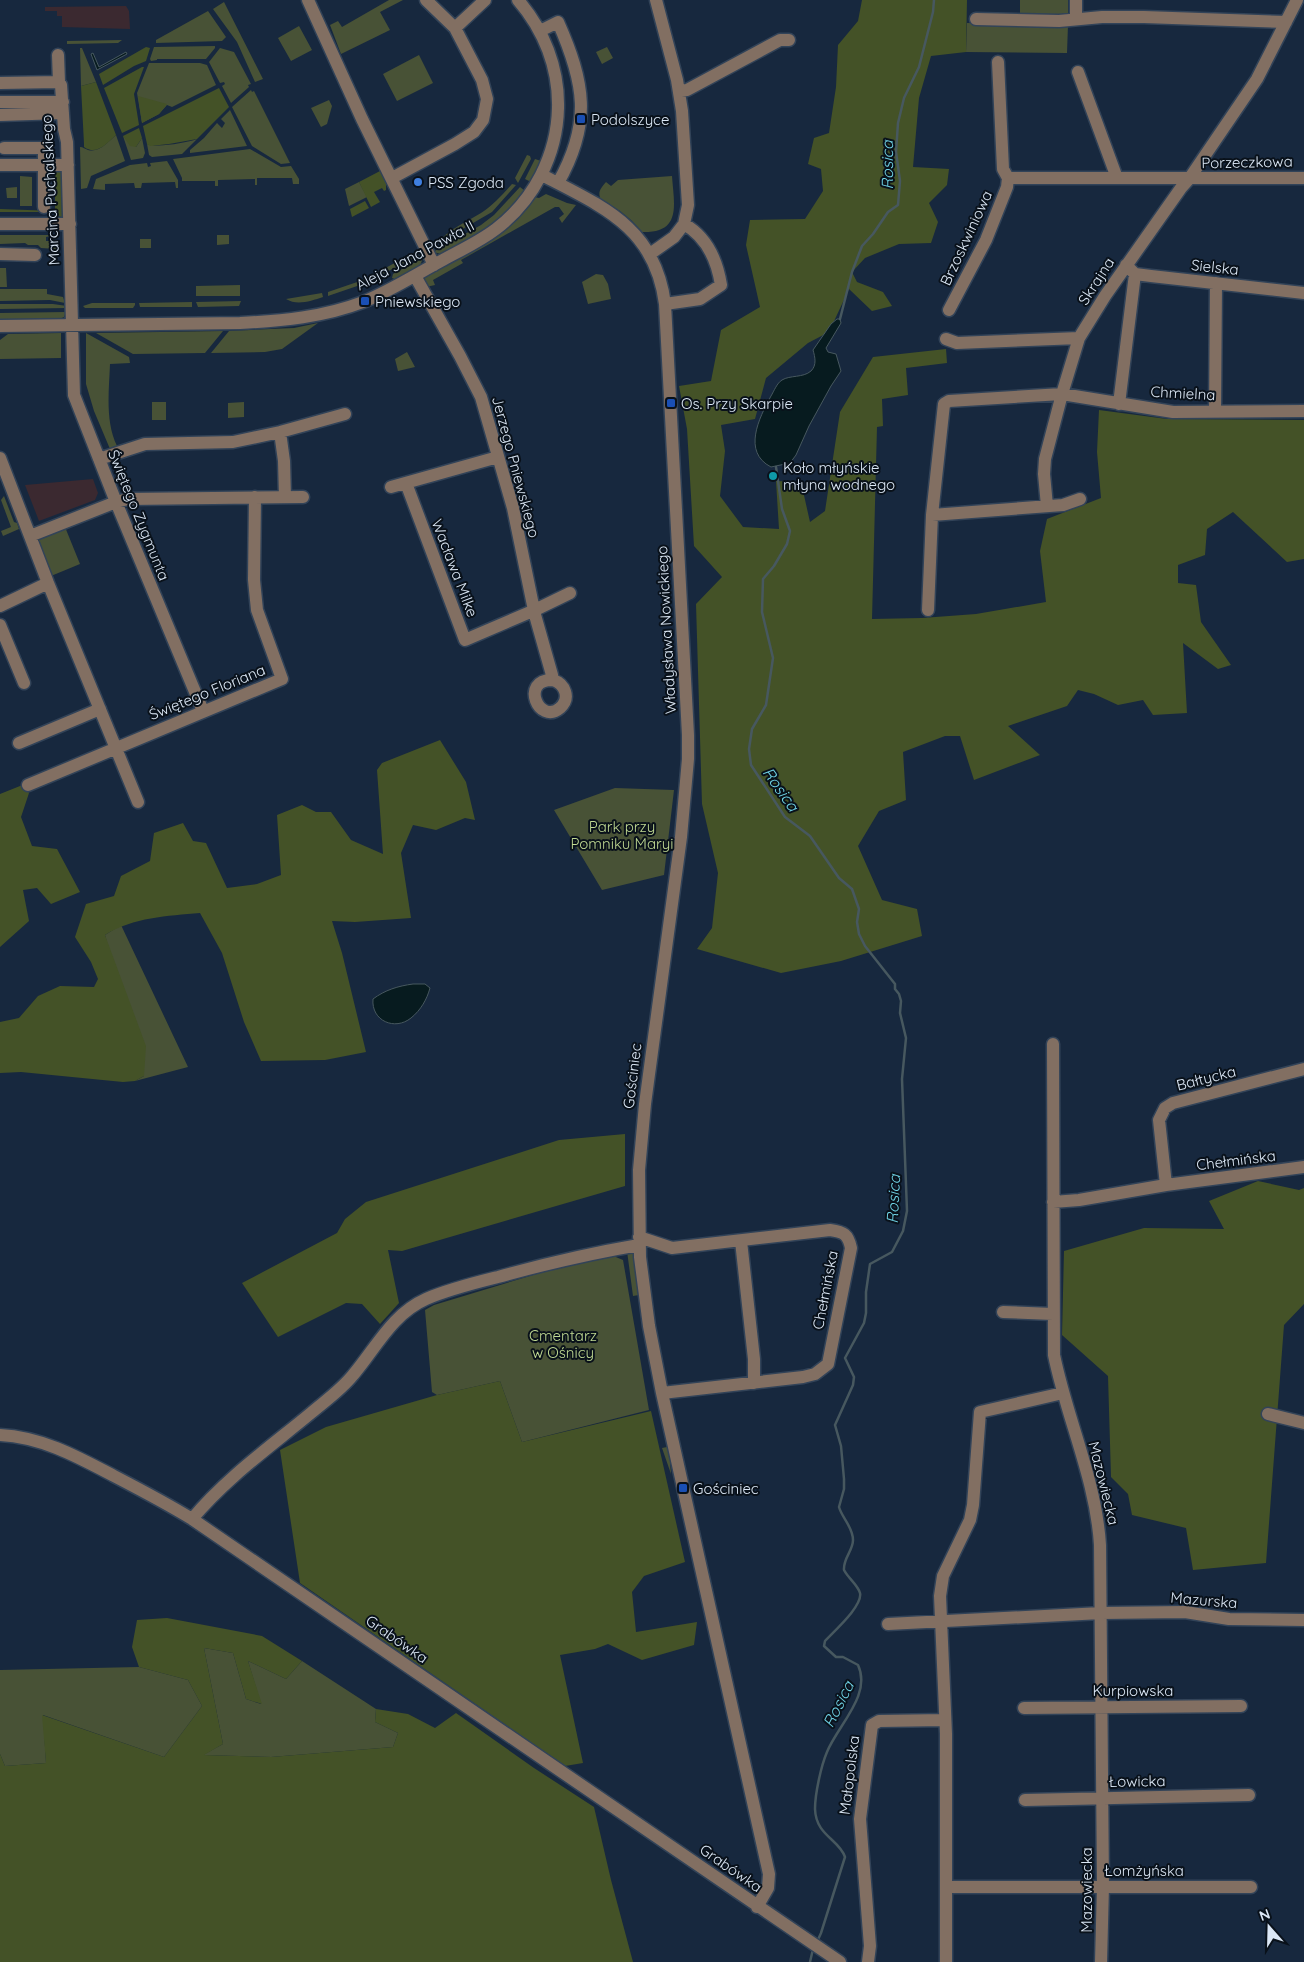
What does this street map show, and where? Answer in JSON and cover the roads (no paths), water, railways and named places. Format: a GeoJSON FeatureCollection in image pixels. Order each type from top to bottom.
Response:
{"type":"FeatureCollection","features":[{"type":"Feature","properties":{"kind":"street"},"geometry":{"type":"LineString","coordinates":[[308,0],[434,265]]}},
{"type":"Feature","properties":{"kind":"street"},"geometry":{"type":"LineString","coordinates":[[392,178],[474,132],[483,120],[487,99],[482,80],[455,28],[426,0]]}},
{"type":"Feature","properties":{"kind":"street"},"geometry":{"type":"LineString","coordinates":[[455,28],[485,0]]}},
{"type":"Feature","properties":{"kind":"street","name":"Aleja Jana Pawła II"},"geometry":{"type":"LineString","coordinates":[[0,326],[240,323],[298,319],[328,313],[383,293],[488,234],[502,224],[523,203],[542,174],[555,139],[558,101],[552,61],[540,31],[518,0]]}},
{"type":"Feature","properties":{"kind":"street"},"geometry":{"type":"LineString","coordinates":[[650,254],[674,237],[684,224],[688,205],[679,91],[656,0]]}},
{"type":"Feature","properties":{"kind":"street"},"geometry":{"type":"LineString","coordinates":[[1076,0],[1076,19]]}},
{"type":"Feature","properties":{"kind":"street","name":"Skrajna"},"geometry":{"type":"LineString","coordinates":[[1047,506],[1044,474],[1045,459],[1079,338],[1131,269],[1181,188],[1257,79],[1298,0]]}},
{"type":"Feature","properties":{"kind":"street"},"geometry":{"type":"LineString","coordinates":[[976,19],[1059,21],[1102,17],[1144,17],[1286,22]]}},
{"type":"Feature","properties":{"kind":"street"},"geometry":{"type":"LineString","coordinates":[[540,31],[558,22],[573,59],[580,86],[581,113],[579,134],[566,169],[558,184]]}},
{"type":"Feature","properties":{"kind":"street"},"geometry":{"type":"LineString","coordinates":[[679,91],[687,90],[780,40],[789,40]]}},
{"type":"Feature","properties":{"kind":"street","name":"Marcina Puchalskiego"},"geometry":{"type":"LineString","coordinates":[[58,55],[58,82],[62,85],[68,142],[71,325]]}},
{"type":"Feature","properties":{"kind":"street","name":"Brzoskwiniowa"},"geometry":{"type":"LineString","coordinates":[[949,310],[986,240],[1007,187],[1008,178],[1003,169],[998,62]]}},
{"type":"Feature","properties":{"kind":"street"},"geometry":{"type":"LineString","coordinates":[[1078,72],[1117,178]]}},
{"type":"Feature","properties":{"kind":"street"},"geometry":{"type":"LineString","coordinates":[[0,83],[58,82]]}},
{"type":"Feature","properties":{"kind":"street"},"geometry":{"type":"LineString","coordinates":[[0,102],[63,108]]}},
{"type":"Feature","properties":{"kind":"street"},"geometry":{"type":"LineString","coordinates":[[0,115],[63,108]]}},
{"type":"Feature","properties":{"kind":"street"},"geometry":{"type":"LineString","coordinates":[[4,148],[44,148],[44,207]]}},
{"type":"Feature","properties":{"kind":"street"},"geometry":{"type":"LineString","coordinates":[[0,165],[68,165]]}},
{"type":"Feature","properties":{"kind":"street","name":"Władysława Nowickiego"},"geometry":{"type":"LineString","coordinates":[[542,174],[605,208],[625,223],[650,254],[660,278],[665,304],[688,735],[688,759],[681,837],[665,953]]}},
{"type":"Feature","properties":{"kind":"street","name":"Brzoskwiniowa"},"geometry":{"type":"LineString","coordinates":[[1008,178],[1189,179]]}},
{"type":"Feature","properties":{"kind":"street","name":"Porzeczkowa"},"geometry":{"type":"LineString","coordinates":[[1189,179],[1304,178]]}},
{"type":"Feature","properties":{"kind":"street"},"geometry":{"type":"LineString","coordinates":[[0,224],[70,224]]}},
{"type":"Feature","properties":{"kind":"street"},"geometry":{"type":"LineString","coordinates":[[665,304],[700,299],[721,285],[719,269],[706,244],[695,230],[684,224]]}},
{"type":"Feature","properties":{"kind":"street"},"geometry":{"type":"LineString","coordinates":[[0,254],[34,255]]}},
{"type":"Feature","properties":{"kind":"street","name":"Skrajna"},"geometry":{"type":"LineString","coordinates":[[1119,404],[1131,269]]}},
{"type":"Feature","properties":{"kind":"street","name":"Sielska"},"geometry":{"type":"LineString","coordinates":[[1131,269],[1216,283],[1304,293]]}},
{"type":"Feature","properties":{"kind":"street","name":"Jerzego Pniewskiego"},"geometry":{"type":"LineString","coordinates":[[415,276],[476,385],[513,508],[535,610],[534,615],[553,680]]}},
{"type":"Feature","properties":{"kind":"street"},"geometry":{"type":"LineString","coordinates":[[1215,412],[1216,283]]}},
{"type":"Feature","properties":{"kind":"street","name":"Świętego Zygmunta"},"geometry":{"type":"LineString","coordinates":[[71,325],[74,396],[203,711]]}},
{"type":"Feature","properties":{"kind":"street"},"geometry":{"type":"LineString","coordinates":[[946,339],[957,343],[1079,338]]}},
{"type":"Feature","properties":{"kind":"street"},"geometry":{"type":"LineString","coordinates":[[928,610],[932,515],[944,404],[949,401],[1062,394]]}},
{"type":"Feature","properties":{"kind":"street","name":"Chmielna"},"geometry":{"type":"LineString","coordinates":[[1062,394],[1174,412],[1304,411]]}},
{"type":"Feature","properties":{"kind":"street"},"geometry":{"type":"LineString","coordinates":[[99,460],[145,444],[233,442],[280,432],[344,414]]}},
{"type":"Feature","properties":{"kind":"street"},"geometry":{"type":"LineString","coordinates":[[280,432],[284,461],[285,497]]}},
{"type":"Feature","properties":{"kind":"street"},"geometry":{"type":"LineString","coordinates":[[391,487],[498,457]]}},
{"type":"Feature","properties":{"kind":"street"},"geometry":{"type":"LineString","coordinates":[[0,458],[48,583],[138,802]]}},
{"type":"Feature","properties":{"kind":"street","name":"Wacława Milke"},"geometry":{"type":"LineString","coordinates":[[406,483],[464,640],[570,593]]}},
{"type":"Feature","properties":{"kind":"street","name":"Świętego Floriana"},"geometry":{"type":"LineString","coordinates":[[28,786],[116,747],[282,679],[257,610],[254,580],[255,497]]}},
{"type":"Feature","properties":{"kind":"street"},"geometry":{"type":"LineString","coordinates":[[30,536],[116,502],[140,498],[303,497]]}},
{"type":"Feature","properties":{"kind":"street"},"geometry":{"type":"LineString","coordinates":[[932,515],[1047,506],[1080,499]]}},
{"type":"Feature","properties":{"kind":"street"},"geometry":{"type":"LineString","coordinates":[[0,606],[48,583]]}},
{"type":"Feature","properties":{"kind":"street"},"geometry":{"type":"LineString","coordinates":[[0,625],[24,683]]}},
{"type":"Feature","properties":{"kind":"street"},"geometry":{"type":"LineString","coordinates":[[19,743],[100,709]]}},
{"type":"Feature","properties":{"kind":"street","name":"Gościniec"},"geometry":{"type":"LineString","coordinates":[[665,953],[642,1126],[638,1191],[639,1241],[649,1326],[662,1393],[769,1874],[768,1888],[758,1907]]}},
{"type":"Feature","properties":{"kind":"street","name":"Mazowiecka"},"geometry":{"type":"LineString","coordinates":[[1053,1044],[1054,1355],[1098,1517],[1100,1545],[1103,1886],[1101,1962]]}},
{"type":"Feature","properties":{"kind":"street","name":"Bałtycka"},"geometry":{"type":"LineString","coordinates":[[1166,1185],[1159,1120],[1165,1108],[1173,1103],[1304,1069]]}},
{"type":"Feature","properties":{"kind":"street","name":"Chełmińska"},"geometry":{"type":"LineString","coordinates":[[1053,1202],[1079,1200],[1166,1185],[1304,1168]]}},
{"type":"Feature","properties":{"kind":"street","name":"Chełmińska"},"geometry":{"type":"LineString","coordinates":[[639,1241],[672,1248],[830,1230],[843,1232],[849,1238],[851,1248],[828,1364],[815,1374],[662,1393]]}},
{"type":"Feature","properties":{"kind":"street"},"geometry":{"type":"LineString","coordinates":[[192,1519],[221,1488],[351,1378],[386,1331],[415,1305],[438,1295],[513,1273],[639,1241]]}},
{"type":"Feature","properties":{"kind":"street"},"geometry":{"type":"LineString","coordinates":[[741,1241],[754,1359],[754,1383]]}},
{"type":"Feature","properties":{"kind":"street"},"geometry":{"type":"LineString","coordinates":[[1003,1312],[1053,1314]]}},
{"type":"Feature","properties":{"kind":"street"},"geometry":{"type":"LineString","coordinates":[[946,1962],[945,1720],[940,1622],[940,1596],[943,1576],[970,1520],[973,1505],[980,1412],[1063,1393]]}},
{"type":"Feature","properties":{"kind":"street"},"geometry":{"type":"LineString","coordinates":[[1268,1414],[1304,1423]]}},
{"type":"Feature","properties":{"kind":"street","name":"Grabówka"},"geometry":{"type":"LineString","coordinates":[[0,1435],[32,1439],[55,1447],[157,1498],[192,1519],[840,1962]]}},
{"type":"Feature","properties":{"kind":"street"},"geometry":{"type":"LineString","coordinates":[[888,1624],[1101,1612]]}},
{"type":"Feature","properties":{"kind":"street","name":"Mazurska"},"geometry":{"type":"LineString","coordinates":[[1101,1612],[1185,1612],[1229,1619],[1304,1620]]}},
{"type":"Feature","properties":{"kind":"street","name":"Kurpiowska"},"geometry":{"type":"LineString","coordinates":[[1024,1708],[1241,1706]]}},
{"type":"Feature","properties":{"kind":"street","name":"Małopolska"},"geometry":{"type":"LineString","coordinates":[[868,1962],[870,1946],[860,1819],[872,1725],[879,1721],[945,1720]]}},
{"type":"Feature","properties":{"kind":"street","name":"Łowicka"},"geometry":{"type":"LineString","coordinates":[[1025,1800],[1249,1795]]}},
{"type":"Feature","properties":{"kind":"street","name":"Łomżyńska"},"geometry":{"type":"LineString","coordinates":[[947,1887],[1250,1887]]}},
{"type":"Feature","properties":{"kind":"waterway","name":"Rosica"},"geometry":{"type":"LineString","coordinates":[[840,319],[852,272],[862,246],[888,212],[898,205],[900,181],[896,152],[898,123],[904,98],[919,67],[933,12],[934,0]]}},
{"type":"Feature","properties":{"kind":"waterway","name":"Rosica"},"geometry":{"type":"LineString","coordinates":[[776,467],[782,509],[790,531],[787,544],[774,566],[763,579],[762,612],[773,658],[766,705],[752,729],[749,749],[751,765],[785,817],[810,836],[839,878],[852,889],[859,909],[857,922],[859,934],[865,946],[895,984],[895,989],[901,1001],[900,1013],[906,1038],[902,1079],[907,1211],[903,1231],[892,1252],[870,1264],[864,1323],[845,1358],[854,1377],[853,1385],[835,1425],[841,1446],[844,1479],[844,1489],[839,1507],[853,1535],[844,1570],[857,1587],[860,1598],[852,1612],[825,1641],[824,1646],[836,1657],[843,1657],[858,1665],[861,1687],[852,1710],[827,1752],[817,1788],[816,1818],[823,1831],[838,1846],[845,1857],[817,1942]]}},
{"type":"Feature","properties":{"kind":"waterway","name":"Rosica"},"geometry":{"type":"LineString","coordinates":[[810,1962],[813,1949]]}},
{"type":"Feature","properties":{"kind":"place","name":"Podolszyce"},"geometry":{"type":"Point","coordinates":[581,119]}},
{"type":"Feature","properties":{"kind":"place","name":"PSS Zgoda"},"geometry":{"type":"Point","coordinates":[418,182]}},
{"type":"Feature","properties":{"kind":"place","name":"Pniewskiego"},"geometry":{"type":"Point","coordinates":[365,301]}},
{"type":"Feature","properties":{"kind":"place","name":"Os. Przy Skarpie"},"geometry":{"type":"Point","coordinates":[671,403]}},
{"type":"Feature","properties":{"kind":"place","name":"Koło młyńskie młyna wodnego"},"geometry":{"type":"Point","coordinates":[773,476]}},
{"type":"Feature","properties":{"kind":"place","name":"Gościniec"},"geometry":{"type":"Point","coordinates":[683,1488]}},
{"type":"Feature","properties":{"kind":"park label","name":"Park przy Pomniku Maryi"},"geometry":{"type":"Point","coordinates":[622,834]}},
{"type":"Feature","properties":{"kind":"park label","name":"Cmentarz w Ośnicy"},"geometry":{"type":"Point","coordinates":[563,1344]}}]}
